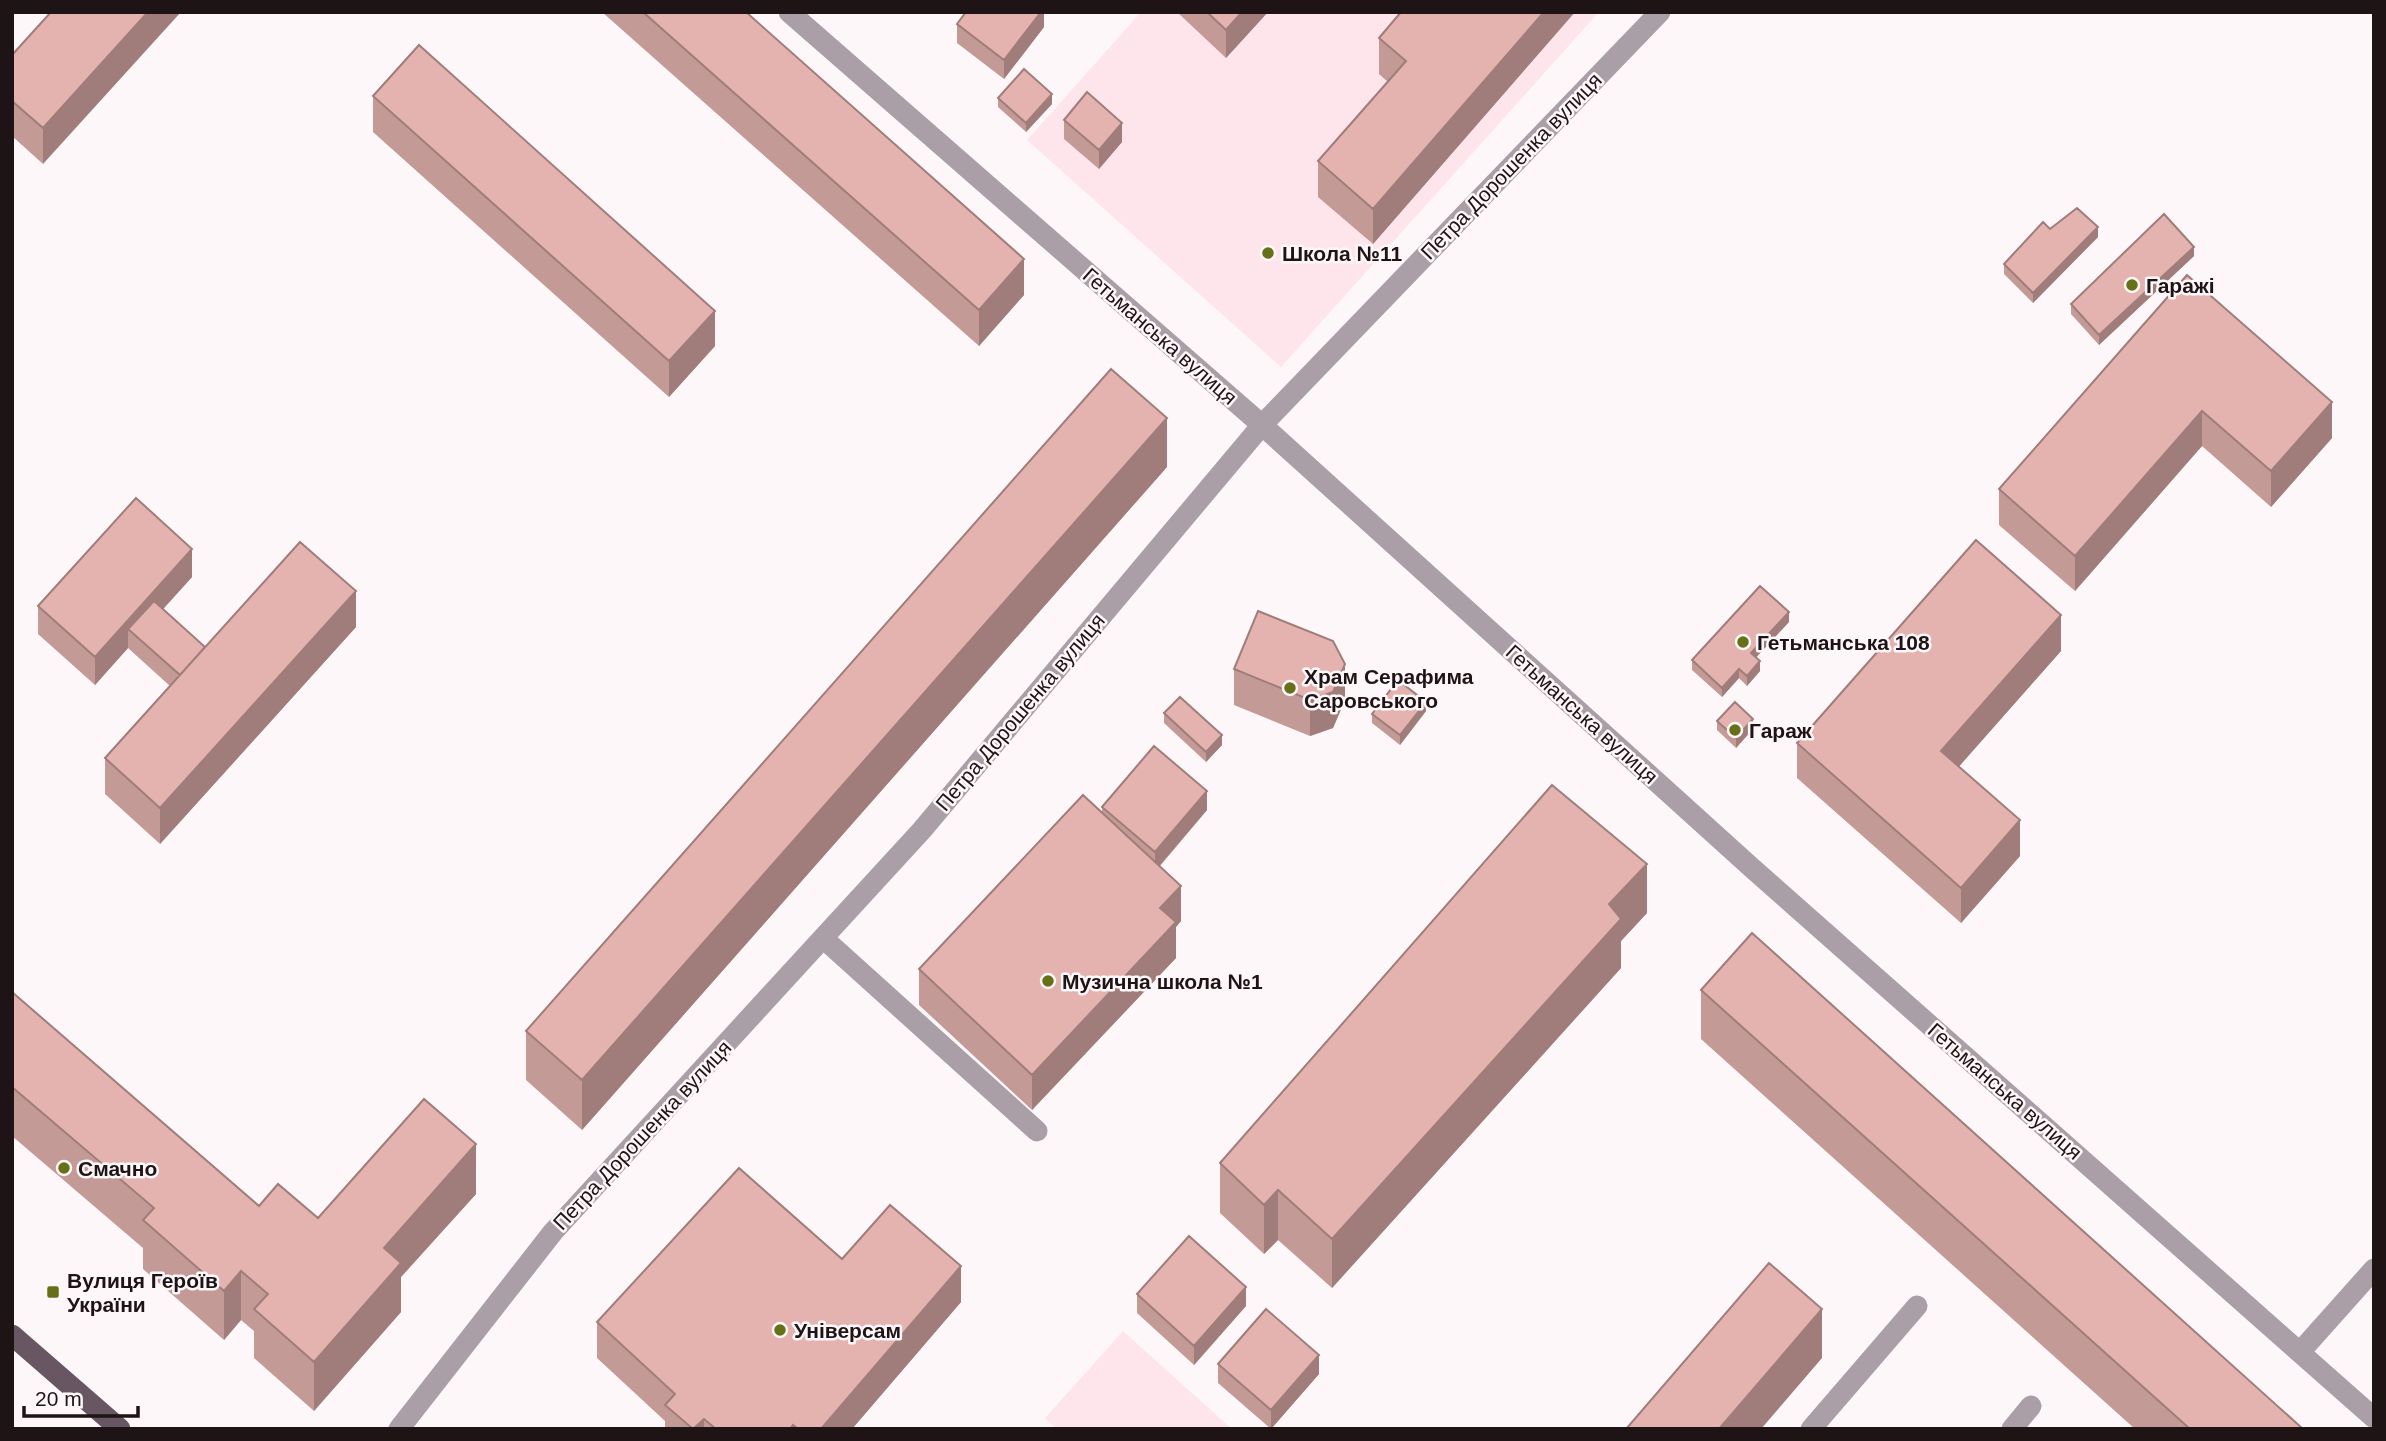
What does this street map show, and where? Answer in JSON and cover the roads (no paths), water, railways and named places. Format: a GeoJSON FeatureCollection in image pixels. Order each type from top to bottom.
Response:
{"type":"FeatureCollection","features":[{"type":"Feature","properties":{"kind":"main road"},"geometry":{"type":"LineString","coordinates":[[12,1335],[120,1429]]}},
{"type":"Feature","properties":{"kind":"street","name":"Гетьманська вулиця"},"geometry":{"type":"LineString","coordinates":[[789,12],[1262,425],[1742,859],[2374,1418]]}},
{"type":"Feature","properties":{"kind":"street","name":"Петра Дорошенка вулиця"},"geometry":{"type":"LineString","coordinates":[[399,1429],[553,1232],[922,830],[1262,425],[1660,12]]}},
{"type":"Feature","properties":{"kind":"street"},"geometry":{"type":"LineString","coordinates":[[824,937],[1037,1131]]}},
{"type":"Feature","properties":{"kind":"street"},"geometry":{"type":"LineString","coordinates":[[2300,1352],[2374,1269]]}},
{"type":"Feature","properties":{"kind":"street"},"geometry":{"type":"LineString","coordinates":[[1811,1429],[1917,1306]]}},
{"type":"Feature","properties":{"kind":"street"},"geometry":{"type":"LineString","coordinates":[[2012,1429],[2031,1406]]}},
{"type":"Feature","properties":{"kind":"place","name":"Школа №11"},"geometry":{"type":"Point","coordinates":[1268,253]}},
{"type":"Feature","properties":{"kind":"place","name":"Гаражі"},"geometry":{"type":"Point","coordinates":[2132,285]}},
{"type":"Feature","properties":{"kind":"place","name":"Гетьманська 108"},"geometry":{"type":"Point","coordinates":[1743,642]}},
{"type":"Feature","properties":{"kind":"place","name":"Храм Серафима Саровського"},"geometry":{"type":"Point","coordinates":[1290,688]}},
{"type":"Feature","properties":{"kind":"place","name":"Гараж"},"geometry":{"type":"Point","coordinates":[1735,730]}},
{"type":"Feature","properties":{"kind":"place","name":"Музична школа №1"},"geometry":{"type":"Point","coordinates":[1048,981]}},
{"type":"Feature","properties":{"kind":"place","name":"Смачно"},"geometry":{"type":"Point","coordinates":[64,1168]}},
{"type":"Feature","properties":{"kind":"place","name":"Вулиця Героїв України"},"geometry":{"type":"Point","coordinates":[53,1292]}},
{"type":"Feature","properties":{"kind":"place","name":"Універсам"},"geometry":{"type":"Point","coordinates":[780,1330]}}]}
